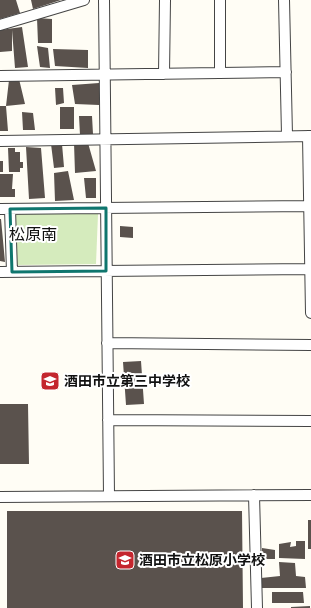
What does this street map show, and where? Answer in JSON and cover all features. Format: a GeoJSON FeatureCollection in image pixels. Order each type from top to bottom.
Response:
{"type":"FeatureCollection","features":[{"type":"Feature","properties":{"kind":"street"},"geometry":{"type":"LineString","coordinates":[[0,25],[84,0]]}},
{"type":"Feature","properties":{"kind":"street"},"geometry":{"type":"LineString","coordinates":[[104,0],[109,496]]}},
{"type":"Feature","properties":{"kind":"street"},"geometry":{"type":"LineString","coordinates":[[164,74],[165,0]]}},
{"type":"Feature","properties":{"kind":"street"},"geometry":{"type":"LineString","coordinates":[[220,0],[220,73]]}},
{"type":"Feature","properties":{"kind":"street"},"geometry":{"type":"LineString","coordinates":[[284,0],[287,135]]}},
{"type":"Feature","properties":{"kind":"street"},"geometry":{"type":"LineString","coordinates":[[0,76],[286,72]]}},
{"type":"Feature","properties":{"kind":"street"},"geometry":{"type":"LineString","coordinates":[[0,140],[105,140],[287,135],[310,136],[311,313]]}},
{"type":"Feature","properties":{"kind":"street"},"geometry":{"type":"LineString","coordinates":[[12,272],[5,209],[310,206]]}},
{"type":"Feature","properties":{"kind":"street"},"geometry":{"type":"LineString","coordinates":[[0,272],[310,269]]}},
{"type":"Feature","properties":{"kind":"street"},"geometry":{"type":"LineString","coordinates":[[107,343],[311,345]]}},
{"type":"Feature","properties":{"kind":"street"},"geometry":{"type":"LineString","coordinates":[[108,420],[311,421]]}},
{"type":"Feature","properties":{"kind":"street"},"geometry":{"type":"LineString","coordinates":[[0,497],[311,495]]}},
{"type":"Feature","properties":{"kind":"street"},"geometry":{"type":"LineString","coordinates":[[254,496],[257,608]]}},
{"type":"Feature","properties":{"kind":"highlighted area"},"geometry":{"type":"Polygon","coordinates":[[[106,208],[106,271],[12,272],[10,209],[106,208]]]}},
{"type":"Feature","properties":{"kind":"green space"},"geometry":{"type":"Polygon","coordinates":[[[13,213],[98,214],[96,264],[16,265],[13,213]]]}},
{"type":"Feature","properties":{"kind":"building"},"geometry":{"type":"Polygon","coordinates":[[[0,0],[16,0],[20,13],[0,19],[0,0]]]}},
{"type":"Feature","properties":{"kind":"building"},"geometry":{"type":"Polygon","coordinates":[[[31,0],[61,0],[33,9],[31,0]]]}},
{"type":"Feature","properties":{"kind":"building"},"geometry":{"type":"Polygon","coordinates":[[[37,18],[52,19],[52,43],[38,43],[37,18]]]}},
{"type":"Feature","properties":{"kind":"building"},"geometry":{"type":"Polygon","coordinates":[[[22,27],[28,67],[15,68],[12,30],[12,51],[0,52],[0,30],[22,27]]]}},
{"type":"Feature","properties":{"kind":"building"},"geometry":{"type":"Polygon","coordinates":[[[37,46],[48,48],[50,68],[40,67],[37,46]]]}},
{"type":"Feature","properties":{"kind":"building"},"geometry":{"type":"Polygon","coordinates":[[[53,49],[88,50],[88,68],[55,66],[53,49]]]}},
{"type":"Feature","properties":{"kind":"building"},"geometry":{"type":"Polygon","coordinates":[[[19,79],[25,104],[6,106],[9,80],[19,79]]]}},
{"type":"Feature","properties":{"kind":"building"},"geometry":{"type":"Polygon","coordinates":[[[99,83],[99,105],[75,104],[72,85],[99,83]]]}},
{"type":"Feature","properties":{"kind":"building"},"geometry":{"type":"Polygon","coordinates":[[[55,88],[63,88],[64,103],[56,105],[55,88]]]}},
{"type":"Feature","properties":{"kind":"building"},"geometry":{"type":"Polygon","coordinates":[[[0,106],[6,106],[8,131],[0,131],[0,106]]]}},
{"type":"Feature","properties":{"kind":"building"},"geometry":{"type":"Polygon","coordinates":[[[60,107],[74,107],[74,129],[60,129],[60,107]]]}},
{"type":"Feature","properties":{"kind":"building"},"geometry":{"type":"Polygon","coordinates":[[[22,112],[33,113],[35,130],[23,130],[22,112]]]}},
{"type":"Feature","properties":{"kind":"building"},"geometry":{"type":"Polygon","coordinates":[[[79,116],[92,116],[93,134],[80,135],[79,116]]]}},
{"type":"Feature","properties":{"kind":"building"},"geometry":{"type":"Polygon","coordinates":[[[74,143],[88,143],[96,171],[75,173],[74,143]]]}},
{"type":"Feature","properties":{"kind":"building"},"geometry":{"type":"Polygon","coordinates":[[[51,144],[62,144],[64,167],[54,168],[51,144]]]}},
{"type":"Feature","properties":{"kind":"building"},"geometry":{"type":"Polygon","coordinates":[[[26,147],[41,148],[45,198],[29,199],[26,147]]]}},
{"type":"Feature","properties":{"kind":"building"},"geometry":{"type":"Polygon","coordinates":[[[8,148],[15,148],[15,152],[20,152],[20,162],[23,162],[23,168],[20,168],[20,172],[9,172],[8,148]]]}},
{"type":"Feature","properties":{"kind":"building"},"geometry":{"type":"Polygon","coordinates":[[[0,161],[3,161],[3,172],[0,172],[0,161]]]}},
{"type":"Feature","properties":{"kind":"building"},"geometry":{"type":"Polygon","coordinates":[[[68,171],[74,200],[55,201],[54,173],[68,171]]]}},
{"type":"Feature","properties":{"kind":"building"},"geometry":{"type":"Polygon","coordinates":[[[0,174],[13,174],[12,189],[15,189],[15,197],[0,197],[0,174]]]}},
{"type":"Feature","properties":{"kind":"building"},"geometry":{"type":"Polygon","coordinates":[[[84,178],[96,178],[96,198],[86,198],[84,178]]]}},
{"type":"Feature","properties":{"kind":"building"},"geometry":{"type":"Polygon","coordinates":[[[1,219],[5,262],[0,261],[1,219]]]}},
{"type":"Feature","properties":{"kind":"building"},"geometry":{"type":"Polygon","coordinates":[[[120,226],[133,227],[133,238],[120,237],[120,226]]]}},
{"type":"Feature","properties":{"kind":"building"},"geometry":{"type":"Polygon","coordinates":[[[141,361],[144,404],[126,405],[123,362],[141,361]]]}},
{"type":"Feature","properties":{"kind":"building"},"geometry":{"type":"Polygon","coordinates":[[[0,404],[28,404],[29,464],[0,464],[0,404]]]}},
{"type":"Feature","properties":{"kind":"building","name":"酒田市立松原小学校"},"geometry":{"type":"Polygon","coordinates":[[[7,511],[242,511],[243,608],[7,608],[7,511]]]}},
{"type":"Feature","properties":{"kind":"building"},"geometry":{"type":"Polygon","coordinates":[[[308,520],[311,520],[311,549],[308,549],[308,520]]]}},
{"type":"Feature","properties":{"kind":"building"},"geometry":{"type":"Polygon","coordinates":[[[296,541],[305,541],[305,559],[279,558],[279,544],[291,542],[290,547],[296,546],[296,541]]]}},
{"type":"Feature","properties":{"kind":"building"},"geometry":{"type":"Polygon","coordinates":[[[262,548],[275,550],[275,559],[262,559],[262,548]]]}},
{"type":"Feature","properties":{"kind":"building"},"geometry":{"type":"Polygon","coordinates":[[[279,562],[295,563],[296,576],[305,577],[306,588],[262,588],[261,578],[280,576],[279,562]]]}},
{"type":"Feature","properties":{"kind":"building"},"geometry":{"type":"Polygon","coordinates":[[[272,592],[303,592],[304,603],[272,603],[272,592]]]}},
{"type":"Feature","properties":{"kind":"building"},"geometry":{"type":"Polygon","coordinates":[[[310,606],[310,608],[291,608],[291,607],[310,606]]]}},
{"type":"Feature","properties":{"kind":"place","name":"酒田市立第三中学校"},"geometry":{"type":"Point","coordinates":[50,381]}},
{"type":"Feature","properties":{"kind":"place","name":"酒田市立松原小学校"},"geometry":{"type":"Point","coordinates":[125,560]}},
{"type":"Feature","properties":{"kind":"district","name":"松原南"},"geometry":{"type":"Point","coordinates":[33,234]}}]}
